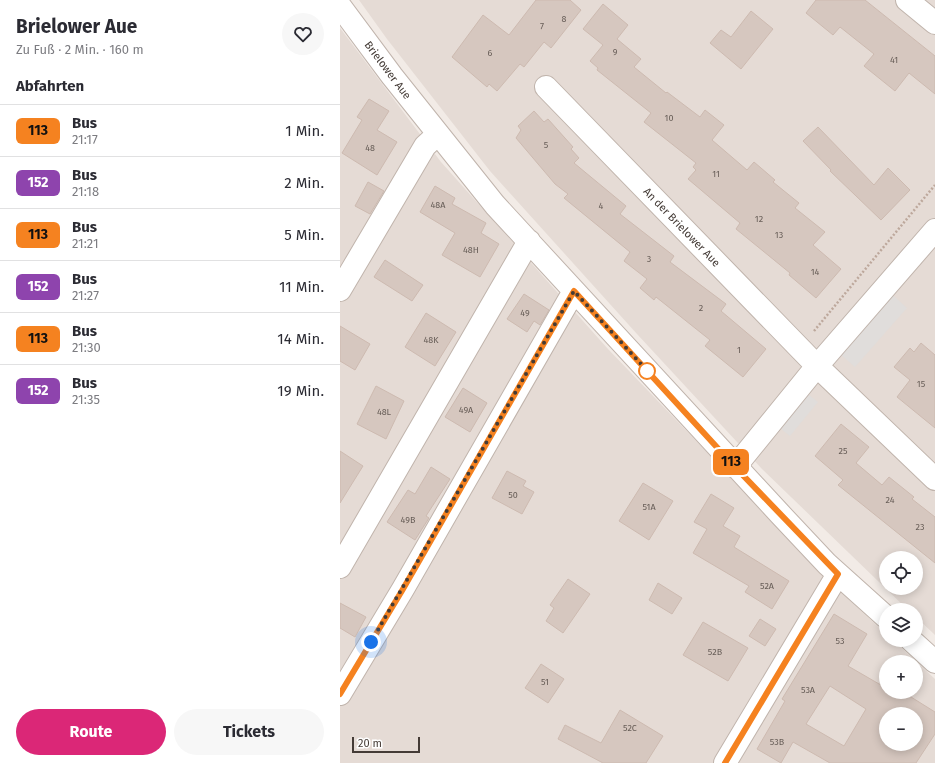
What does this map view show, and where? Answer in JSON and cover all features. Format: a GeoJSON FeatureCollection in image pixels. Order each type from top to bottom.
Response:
{"type":"FeatureCollection","features":[{"type":"Feature","properties":{"kind":"street"},"geometry":{"type":"LineString","coordinates":[[907,0],[935,23]]}},
{"type":"Feature","properties":{"kind":"street","name":"Brielower Aue"},"geometry":{"type":"LineString","coordinates":[[340,6],[384,66],[495,205],[735,467],[838,574],[879,612]]}},
{"type":"Feature","properties":{"kind":"street","name":"An der Brielower Aue"},"geometry":{"type":"LineString","coordinates":[[546,87],[817,366],[935,480]]}},
{"type":"Feature","properties":{"kind":"street"},"geometry":{"type":"LineString","coordinates":[[340,290],[424,146],[438,134]]}},
{"type":"Feature","properties":{"kind":"street"},"geometry":{"type":"LineString","coordinates":[[735,467],[817,366],[935,230]]}},
{"type":"Feature","properties":{"kind":"street"},"geometry":{"type":"LineString","coordinates":[[340,567],[528,242]]}},
{"type":"Feature","properties":{"kind":"street"},"geometry":{"type":"LineString","coordinates":[[340,694],[403,589],[574,291]]}},
{"type":"Feature","properties":{"kind":"street"},"geometry":{"type":"LineString","coordinates":[[725,763],[838,574]]}},
{"type":"Feature","properties":{"kind":"street"},"geometry":{"type":"LineString","coordinates":[[919,647],[935,662]]}},
{"type":"Feature","properties":{"kind":"path"},"geometry":{"type":"LineString","coordinates":[[800,348],[935,185]]}},
{"type":"Feature","properties":{"kind":"shaded area"},"geometry":{"type":"Polygon","coordinates":[[[359,0],[935,0],[935,635],[923,624],[923,603],[901,603],[892,595],[923,595],[923,551],[879,551],[879,582],[762,469],[637,334],[490,171],[387,39],[359,0]]]}},
{"type":"Feature","properties":{"kind":"shaded area"},"geometry":{"type":"Polygon","coordinates":[[[340,28],[441,162],[608,349],[845,596],[879,628],[879,647],[901,647],[909,655],[879,655],[879,699],[923,699],[923,668],[935,679],[935,763],[340,763],[340,28]]]}},
{"type":"Feature","properties":{"kind":"shaded area"},"geometry":{"type":"Polygon","coordinates":[[[885,288],[907,308],[855,367],[833,348],[885,288]]]}},
{"type":"Feature","properties":{"kind":"shaded area"},"geometry":{"type":"Polygon","coordinates":[[[799,387],[818,402],[790,436],[772,422],[799,387]]]}},
{"type":"Feature","properties":{"kind":"building"},"geometry":{"type":"Polygon","coordinates":[[[536,0],[570,0],[581,10],[551,48],[544,42],[524,67],[520,64],[497,91],[489,84],[487,87],[452,57],[483,15],[509,35],[536,0]]]}},
{"type":"Feature","properties":{"kind":"building"},"geometry":{"type":"Polygon","coordinates":[[[816,0],[865,0],[935,56],[935,94],[909,73],[895,91],[864,66],[874,54],[840,27],[833,35],[806,13],[816,0]]]}},
{"type":"Feature","properties":{"kind":"building"},"geometry":{"type":"Polygon","coordinates":[[[603,4],[628,25],[617,39],[641,59],[634,67],[666,93],[667,92],[700,117],[705,110],[724,125],[712,140],[747,170],[754,162],[775,180],[773,182],[799,203],[795,208],[825,232],[813,245],[841,269],[816,298],[789,275],[790,273],[736,229],[740,223],[688,179],[696,170],[693,167],[696,163],[644,122],[651,113],[597,70],[598,68],[590,61],[603,45],[583,29],[603,4]]]}},
{"type":"Feature","properties":{"kind":"building"},"geometry":{"type":"Polygon","coordinates":[[[751,11],[773,29],[741,69],[710,43],[721,30],[731,37],[751,11]]]}},
{"type":"Feature","properties":{"kind":"building"},"geometry":{"type":"Polygon","coordinates":[[[369,99],[389,111],[377,130],[397,142],[377,175],[342,153],[362,120],[357,117],[369,99]]]}},
{"type":"Feature","properties":{"kind":"building"},"geometry":{"type":"Polygon","coordinates":[[[534,111],[544,122],[548,119],[573,147],[571,149],[579,158],[574,163],[626,206],[620,214],[674,256],[670,262],[726,304],[721,311],[766,349],[743,377],[705,346],[710,340],[656,297],[654,300],[640,288],[647,279],[624,261],[630,252],[564,198],[568,194],[555,184],[516,138],[521,130],[518,126],[534,111]]]}},
{"type":"Feature","properties":{"kind":"building"},"geometry":{"type":"Polygon","coordinates":[[[818,127],[874,185],[888,168],[910,190],[881,220],[830,171],[831,170],[803,141],[818,127]]]}},
{"type":"Feature","properties":{"kind":"building"},"geometry":{"type":"Polygon","coordinates":[[[368,182],[384,191],[370,214],[355,206],[368,182]]]}},
{"type":"Feature","properties":{"kind":"building"},"geometry":{"type":"Polygon","coordinates":[[[435,186],[455,198],[452,204],[486,223],[481,233],[499,244],[480,277],[442,255],[455,233],[420,212],[435,186]]]}},
{"type":"Feature","properties":{"kind":"building"},"geometry":{"type":"Polygon","coordinates":[[[385,260],[423,285],[412,301],[374,277],[385,260]]]}},
{"type":"Feature","properties":{"kind":"building"},"geometry":{"type":"Polygon","coordinates":[[[524,294],[549,310],[540,325],[534,321],[527,332],[507,319],[524,294]]]}},
{"type":"Feature","properties":{"kind":"building"},"geometry":{"type":"Polygon","coordinates":[[[426,313],[456,332],[435,366],[405,347],[426,313]]]}},
{"type":"Feature","properties":{"kind":"building"},"geometry":{"type":"Polygon","coordinates":[[[340,326],[370,344],[355,370],[340,361],[340,326]]]}},
{"type":"Feature","properties":{"kind":"building"},"geometry":{"type":"Polygon","coordinates":[[[921,343],[935,355],[935,428],[897,397],[910,380],[894,367],[910,348],[914,352],[921,343]]]}},
{"type":"Feature","properties":{"kind":"building"},"geometry":{"type":"Polygon","coordinates":[[[376,386],[404,401],[386,439],[357,424],[376,386]]]}},
{"type":"Feature","properties":{"kind":"building"},"geometry":{"type":"Polygon","coordinates":[[[463,388],[487,403],[470,432],[445,417],[463,388]]]}},
{"type":"Feature","properties":{"kind":"building"},"geometry":{"type":"Polygon","coordinates":[[[841,424],[869,447],[856,463],[882,485],[889,477],[914,497],[912,499],[935,517],[935,563],[923,553],[923,551],[920,551],[838,485],[843,480],[815,456],[841,424]]]}},
{"type":"Feature","properties":{"kind":"building"},"geometry":{"type":"Polygon","coordinates":[[[340,451],[363,466],[340,503],[340,451]]]}},
{"type":"Feature","properties":{"kind":"building"},"geometry":{"type":"Polygon","coordinates":[[[431,467],[450,479],[426,516],[429,518],[415,540],[387,522],[408,490],[415,494],[431,467]]]}},
{"type":"Feature","properties":{"kind":"building"},"geometry":{"type":"Polygon","coordinates":[[[507,471],[526,481],[523,486],[534,492],[522,514],[492,498],[507,471]]]}},
{"type":"Feature","properties":{"kind":"building"},"geometry":{"type":"Polygon","coordinates":[[[643,483],[673,501],[649,540],[619,521],[643,483]]]}},
{"type":"Feature","properties":{"kind":"building"},"geometry":{"type":"Polygon","coordinates":[[[711,494],[734,508],[723,526],[740,536],[734,547],[789,581],[772,609],[745,592],[749,586],[693,553],[707,529],[694,522],[711,494]]]}},
{"type":"Feature","properties":{"kind":"building"},"geometry":{"type":"Polygon","coordinates":[[[568,579],[590,594],[563,633],[546,621],[554,608],[550,605],[568,579]]]}},
{"type":"Feature","properties":{"kind":"building"},"geometry":{"type":"Polygon","coordinates":[[[658,583],[682,598],[672,614],[649,600],[658,583]]]}},
{"type":"Feature","properties":{"kind":"building"},"geometry":{"type":"Polygon","coordinates":[[[340,603],[366,617],[355,637],[340,628],[340,603]]]}},
{"type":"Feature","properties":{"kind":"building"},"geometry":{"type":"Polygon","coordinates":[[[834,614],[867,634],[848,666],[879,684],[879,699],[914,699],[935,712],[935,734],[916,763],[830,763],[793,742],[781,763],[757,749],[785,701],[782,699],[834,614]],[[830,686],[806,724],[844,746],[866,709],[830,686]]]}},
{"type":"Feature","properties":{"kind":"building"},"geometry":{"type":"Polygon","coordinates":[[[760,619],[776,629],[765,646],[749,636],[760,619]]]}},
{"type":"Feature","properties":{"kind":"building"},"geometry":{"type":"Polygon","coordinates":[[[703,622],[748,648],[728,681],[683,655],[703,622]]]}},
{"type":"Feature","properties":{"kind":"building"},"geometry":{"type":"Polygon","coordinates":[[[541,664],[564,679],[548,703],[525,688],[541,664]]]}},
{"type":"Feature","properties":{"kind":"building"},"geometry":{"type":"Polygon","coordinates":[[[620,710],[663,736],[646,763],[603,763],[558,739],[565,725],[601,743],[620,710]]]}},
{"type":"Feature","properties":{"kind":"bus line","name":"113"},"geometry":{"type":"LineString","coordinates":[[340,694],[403,589],[574,291],[735,467],[838,574],[725,763]]}},
{"type":"Feature","properties":{"kind":"route"},"geometry":{"type":"LineString","coordinates":[[371,642],[574,291],[652,376],[647,371]]}}]}
